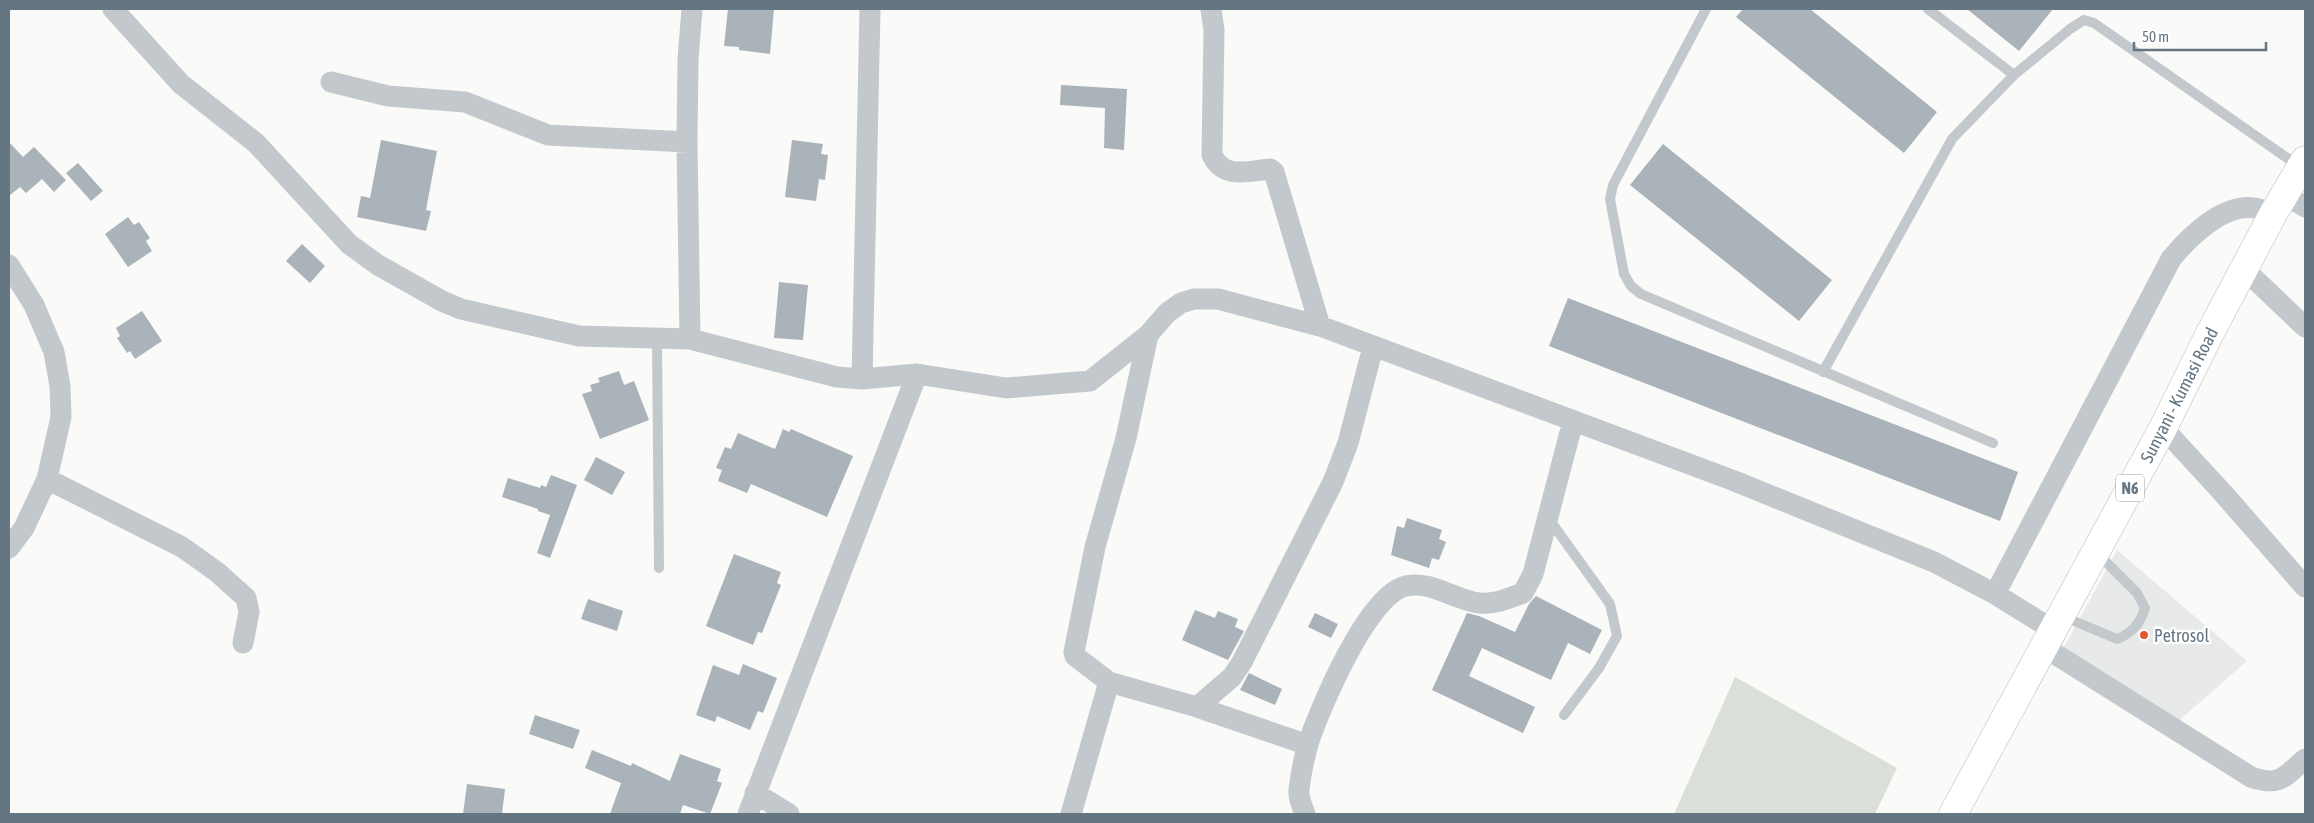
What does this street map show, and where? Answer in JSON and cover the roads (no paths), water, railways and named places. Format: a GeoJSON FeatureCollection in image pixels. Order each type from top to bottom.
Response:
{"type":"FeatureCollection","features":[{"type":"Feature","properties":{"kind":"main road","name":"Sunyani - Kumasi Road"},"geometry":{"type":"LineString","coordinates":[[1953,814],[2163,428],[2210,333],[2245,270],[2288,205],[2303,164]]}},
{"type":"Feature","properties":{"kind":"street"},"geometry":{"type":"LineString","coordinates":[[113,9],[181,84],[249,136],[344,238],[378,265],[442,301],[495,318],[578,336],[690,339],[837,377],[862,378],[917,374],[1006,388],[1090,381],[1148,336],[1167,313],[1181,303],[1194,299],[1218,299],[1320,326],[1732,480],[1934,562],[1995,594],[2053,631],[2251,777],[2267,783],[2282,780],[2305,760]]}},
{"type":"Feature","properties":{"kind":"street"},"geometry":{"type":"LineString","coordinates":[[690,339],[687,142],[688,59],[692,9]]}},
{"type":"Feature","properties":{"kind":"street"},"geometry":{"type":"LineString","coordinates":[[862,378],[870,9]]}},
{"type":"Feature","properties":{"kind":"street"},"geometry":{"type":"LineString","coordinates":[[1212,9],[1214,30],[1212,155],[1216,163],[1228,172],[1241,173],[1270,169],[1274,172],[1320,326]]}},
{"type":"Feature","properties":{"kind":"street"},"geometry":{"type":"LineString","coordinates":[[331,82],[388,96],[465,102],[548,135],[687,142]]}},
{"type":"Feature","properties":{"kind":"street"},"geometry":{"type":"LineString","coordinates":[[1995,594],[2171,259],[2182,245],[2219,216],[2237,209],[2288,205]]}},
{"type":"Feature","properties":{"kind":"street"},"geometry":{"type":"LineString","coordinates":[[9,265],[34,306],[54,352],[60,386],[62,416],[47,479],[24,528],[9,548]]}},
{"type":"Feature","properties":{"kind":"street"},"geometry":{"type":"LineString","coordinates":[[2245,270],[2305,326]]}},
{"type":"Feature","properties":{"kind":"street"},"geometry":{"type":"LineString","coordinates":[[1148,336],[1126,438],[1096,547],[1074,652],[1079,661],[1109,682],[1197,707],[1308,745]]}},
{"type":"Feature","properties":{"kind":"street"},"geometry":{"type":"LineString","coordinates":[[1197,707],[1232,677],[1242,662],[1333,482],[1348,443],[1373,347]]}},
{"type":"Feature","properties":{"kind":"street"},"geometry":{"type":"LineString","coordinates":[[748,814],[917,374]]}},
{"type":"Feature","properties":{"kind":"street"},"geometry":{"type":"LineString","coordinates":[[1305,814],[1298,791],[1308,745],[1343,662],[1378,605],[1393,592],[1406,586],[1423,585],[1479,603],[1495,602],[1523,593],[1533,574],[1549,519],[1573,421]]}},
{"type":"Feature","properties":{"kind":"street"},"geometry":{"type":"LineString","coordinates":[[2163,428],[2305,587]]}},
{"type":"Feature","properties":{"kind":"street"},"geometry":{"type":"LineString","coordinates":[[47,479],[182,547],[217,572],[246,598],[249,612],[242,643]]}},
{"type":"Feature","properties":{"kind":"street"},"geometry":{"type":"LineString","coordinates":[[1071,814],[1109,682]]}},
{"type":"Feature","properties":{"kind":"street"},"geometry":{"type":"LineString","coordinates":[[755,793],[789,814]]}},
{"type":"Feature","properties":{"kind":"lane"},"geometry":{"type":"LineString","coordinates":[[1706,9],[1613,186],[1610,199],[1624,274],[1631,286],[1641,294],[1993,443]]}},
{"type":"Feature","properties":{"kind":"lane"},"geometry":{"type":"LineString","coordinates":[[1928,9],[2014,75]]}},
{"type":"Feature","properties":{"kind":"lane"},"geometry":{"type":"LineString","coordinates":[[1823,372],[1948,146],[2014,75],[2070,29],[2084,20],[2094,23],[2303,164]]}},
{"type":"Feature","properties":{"kind":"lane"},"geometry":{"type":"LineString","coordinates":[[657,337],[659,568]]}},
{"type":"Feature","properties":{"kind":"lane"},"geometry":{"type":"LineString","coordinates":[[1549,519],[1610,604],[1616,636],[1600,668],[1564,715]]}},
{"type":"Feature","properties":{"kind":"lane"},"geometry":{"type":"LineString","coordinates":[[2053,631],[2117,639],[2130,634],[2142,619],[2145,608],[2138,593],[2095,551]]}},
{"type":"Feature","properties":{"kind":"place","name":"Petrosol"},"geometry":{"type":"Point","coordinates":[2144,635]}}]}
